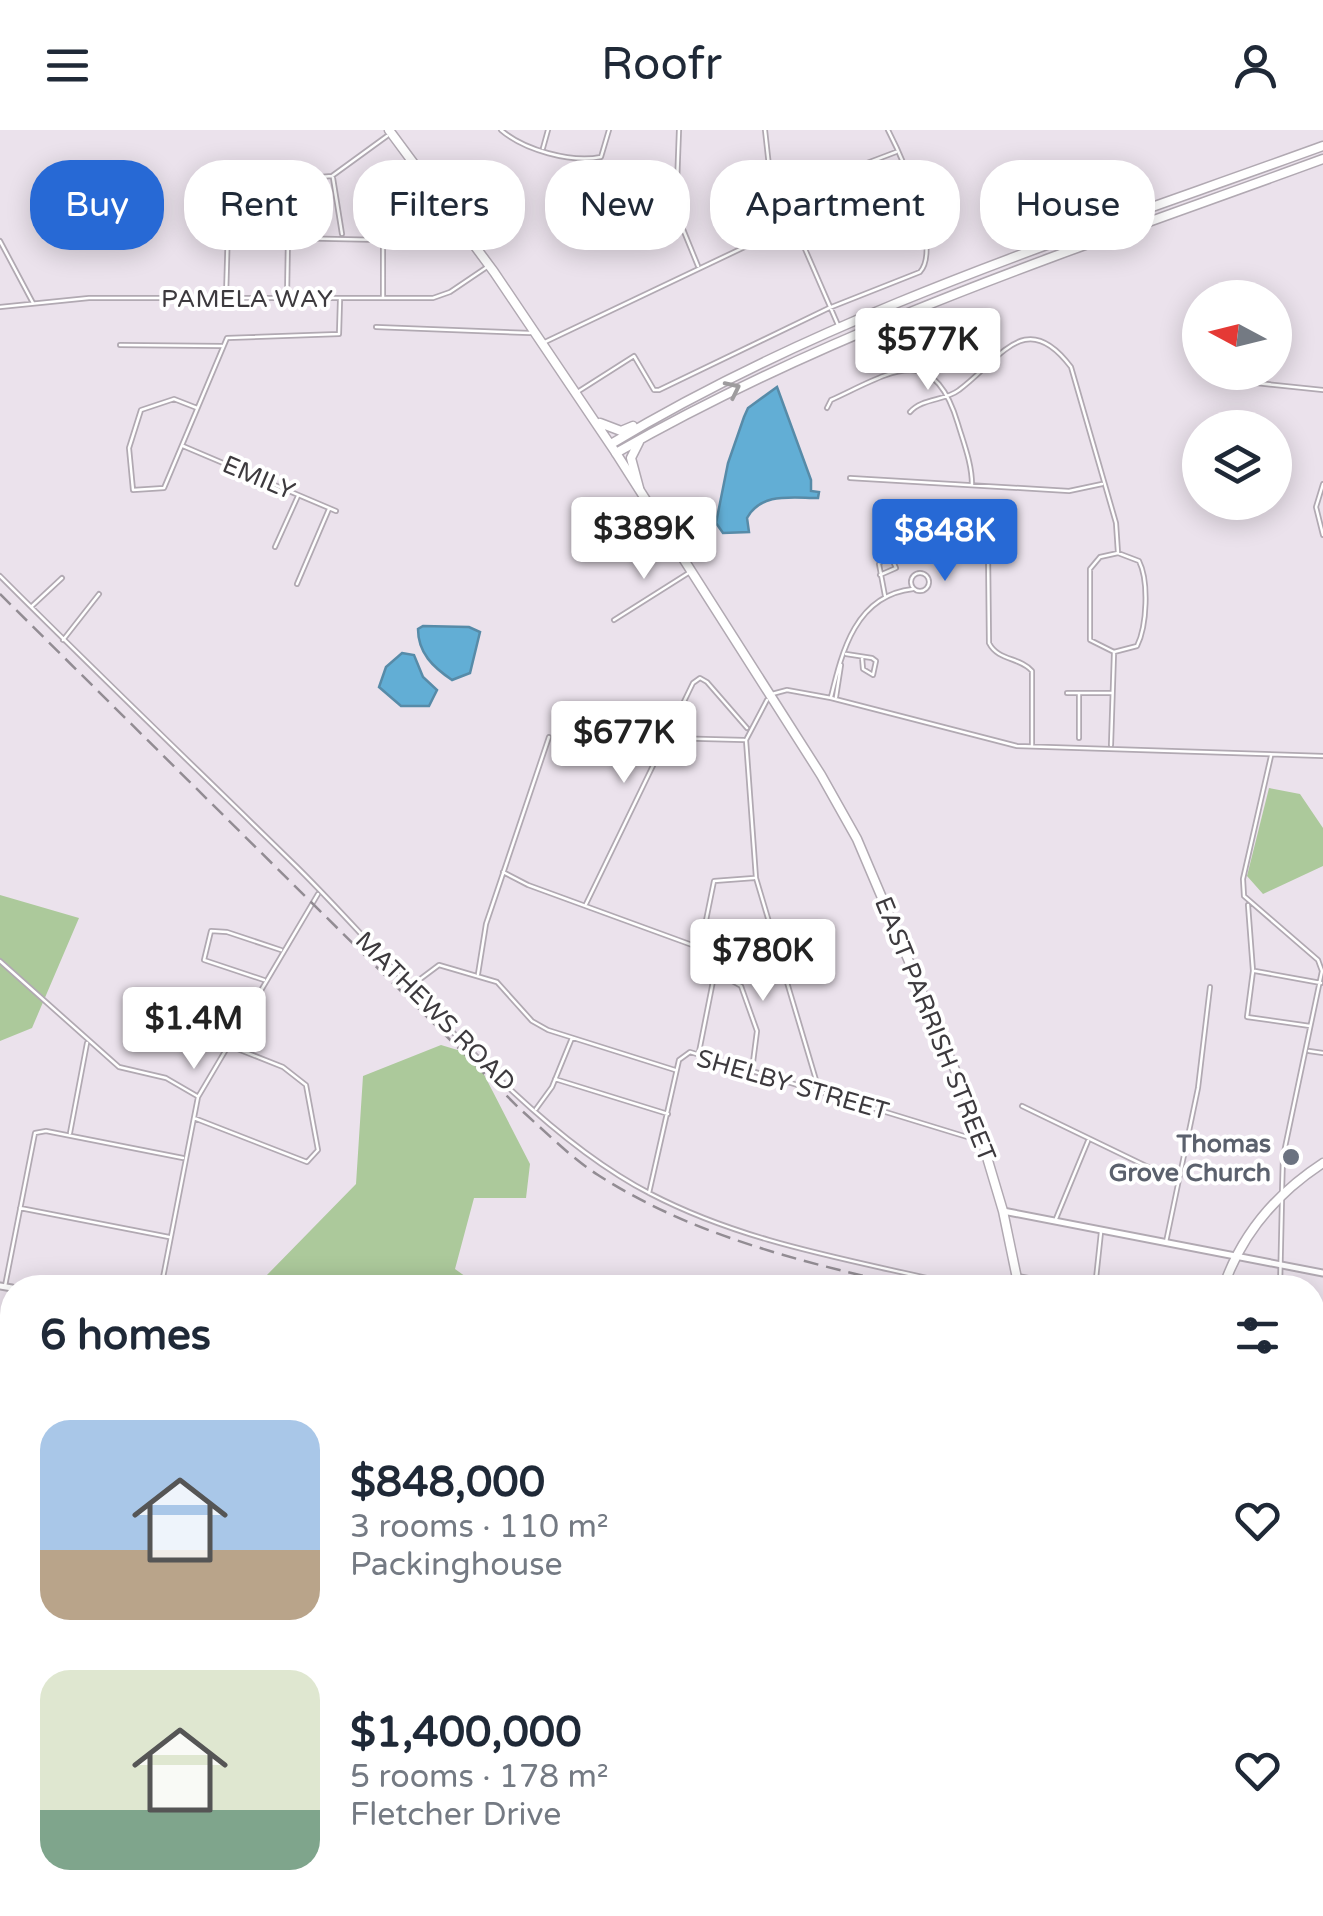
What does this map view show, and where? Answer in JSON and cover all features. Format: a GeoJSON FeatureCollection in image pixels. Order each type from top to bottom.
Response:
{"type":"FeatureCollection","features":[{"type":"Feature","properties":{"kind":"main road","name":"EAST PARRISH STREET"},"geometry":{"type":"LineString","coordinates":[[390,131],[578,392],[771,694],[854,833],[900,934],[984,1142],[1018,1275]]}},
{"type":"Feature","properties":{"kind":"main road"},"geometry":{"type":"LineString","coordinates":[[596,421],[621,431],[838,327],[1323,146]]}},
{"type":"Feature","properties":{"kind":"main road"},"geometry":{"type":"LineString","coordinates":[[616,453],[726,392],[860,331],[1323,159]]}},
{"type":"Feature","properties":{"kind":"main road"},"geometry":{"type":"LineString","coordinates":[[611,444],[695,396]]}},
{"type":"Feature","properties":{"kind":"main road"},"geometry":{"type":"LineString","coordinates":[[639,488],[631,458],[641,438]]}},
{"type":"Feature","properties":{"kind":"main road"},"geometry":{"type":"LineString","coordinates":[[1231,1275],[1239,1256],[1282,1197],[1323,1166]]}},
{"type":"Feature","properties":{"kind":"street"},"geometry":{"type":"LineString","coordinates":[[501,130],[514,140],[581,160],[601,157],[609,130]]}},
{"type":"Feature","properties":{"kind":"street"},"geometry":{"type":"LineString","coordinates":[[542,149],[548,130]]}},
{"type":"Feature","properties":{"kind":"street"},"geometry":{"type":"LineString","coordinates":[[679,130],[676,212],[698,268]]}},
{"type":"Feature","properties":{"kind":"street"},"geometry":{"type":"LineString","coordinates":[[765,130],[768,160]]}},
{"type":"Feature","properties":{"kind":"street"},"geometry":{"type":"LineString","coordinates":[[578,392],[634,356],[654,390],[659,390],[829,308],[915,274],[928,260],[927,238],[888,130]]}},
{"type":"Feature","properties":{"kind":"street"},"geometry":{"type":"LineString","coordinates":[[333,175],[390,131]]}},
{"type":"Feature","properties":{"kind":"street"},"geometry":{"type":"LineString","coordinates":[[874,160],[897,151]]}},
{"type":"Feature","properties":{"kind":"street"},"geometry":{"type":"LineString","coordinates":[[333,182],[342,236]]}},
{"type":"Feature","properties":{"kind":"street"},"geometry":{"type":"LineString","coordinates":[[287,298],[287,244],[294,237],[342,236],[383,240],[382,298]]}},
{"type":"Feature","properties":{"kind":"street"},"geometry":{"type":"LineString","coordinates":[[0,241],[34,304]]}},
{"type":"Feature","properties":{"kind":"street"},"geometry":{"type":"LineString","coordinates":[[226,298],[227,250]]}},
{"type":"Feature","properties":{"kind":"street"},"geometry":{"type":"LineString","coordinates":[[543,343],[737,250]]}},
{"type":"Feature","properties":{"kind":"street"},"geometry":{"type":"LineString","coordinates":[[804,250],[838,327]]}},
{"type":"Feature","properties":{"kind":"street","name":"PAMELA WAY"},"geometry":{"type":"LineString","coordinates":[[0,307],[89,298],[443,296],[488,266]]}},
{"type":"Feature","properties":{"kind":"street"},"geometry":{"type":"LineString","coordinates":[[197,408],[174,399],[141,410],[128,448],[130,487],[137,492],[164,488],[182,445],[197,408],[222,346],[231,335],[339,334],[340,298]]}},
{"type":"Feature","properties":{"kind":"street"},"geometry":{"type":"LineString","coordinates":[[376,328],[536,333]]}},
{"type":"Feature","properties":{"kind":"street"},"geometry":{"type":"LineString","coordinates":[[910,412],[916,406],[950,396],[1008,346],[1024,338],[1044,340],[1057,348],[1071,367],[1116,523],[1118,553]]}},
{"type":"Feature","properties":{"kind":"street"},"geometry":{"type":"LineString","coordinates":[[120,345],[222,346]]}},
{"type":"Feature","properties":{"kind":"street"},"geometry":{"type":"LineString","coordinates":[[826,408],[831,400],[901,369],[930,374],[950,396],[972,485]]}},
{"type":"Feature","properties":{"kind":"street"},"geometry":{"type":"LineString","coordinates":[[1292,387],[1323,390]]}},
{"type":"Feature","properties":{"kind":"street","name":"EMILY"},"geometry":{"type":"LineString","coordinates":[[182,445],[336,510]]}},
{"type":"Feature","properties":{"kind":"street"},"geometry":{"type":"LineString","coordinates":[[850,478],[1069,491],[1104,484]]}},
{"type":"Feature","properties":{"kind":"street"},"geometry":{"type":"LineString","coordinates":[[1323,484],[1316,507],[1323,536]]}},
{"type":"Feature","properties":{"kind":"street"},"geometry":{"type":"LineString","coordinates":[[275,547],[298,494]]}},
{"type":"Feature","properties":{"kind":"street"},"geometry":{"type":"LineString","coordinates":[[297,584],[329,507]]}},
{"type":"Feature","properties":{"kind":"street"},"geometry":{"type":"LineString","coordinates":[[988,550],[989,643],[996,654],[1032,671],[1032,747]]}},
{"type":"Feature","properties":{"kind":"street"},"geometry":{"type":"LineString","coordinates":[[1118,553],[1138,560],[1144,570],[1142,635],[1137,646],[1114,652],[1090,640],[1090,569],[1100,557],[1118,553]]}},
{"type":"Feature","properties":{"kind":"street"},"geometry":{"type":"LineString","coordinates":[[614,620],[692,571]]}},
{"type":"Feature","properties":{"kind":"street"},"geometry":{"type":"LineString","coordinates":[[880,575],[886,598]]}},
{"type":"Feature","properties":{"kind":"street","name":"MATHEWS ROAD"},"geometry":{"type":"LineString","coordinates":[[0,576],[535,1110],[596,1160],[649,1193],[745,1234],[916,1275]]}},
{"type":"Feature","properties":{"kind":"street"},"geometry":{"type":"LineString","coordinates":[[31,607],[62,578]]}},
{"type":"Feature","properties":{"kind":"street"},"geometry":{"type":"LineString","coordinates":[[833,699],[852,627],[886,598],[912,589]]}},
{"type":"Feature","properties":{"kind":"street"},"geometry":{"type":"LineString","coordinates":[[63,640],[99,594]]}},
{"type":"Feature","properties":{"kind":"street"},"geometry":{"type":"LineString","coordinates":[[1111,748],[1114,652]]}},
{"type":"Feature","properties":{"kind":"street"},"geometry":{"type":"LineString","coordinates":[[844,653],[862,656]]}},
{"type":"Feature","properties":{"kind":"street"},"geometry":{"type":"LineString","coordinates":[[586,905],[693,683],[700,678],[748,729]]}},
{"type":"Feature","properties":{"kind":"street"},"geometry":{"type":"LineString","coordinates":[[818,1090],[756,878],[746,740],[748,729],[771,694],[787,690],[833,699],[991,741],[1032,747],[1323,756]]}},
{"type":"Feature","properties":{"kind":"street"},"geometry":{"type":"LineString","coordinates":[[1067,693],[1113,694]]}},
{"type":"Feature","properties":{"kind":"street"},"geometry":{"type":"LineString","coordinates":[[1079,738],[1080,693]]}},
{"type":"Feature","properties":{"kind":"street"},"geometry":{"type":"LineString","coordinates":[[478,974],[486,924],[548,737]]}},
{"type":"Feature","properties":{"kind":"street"},"geometry":{"type":"LineString","coordinates":[[665,738],[746,740]]}},
{"type":"Feature","properties":{"kind":"street"},"geometry":{"type":"LineString","coordinates":[[1271,755],[1244,880],[1254,970],[1247,1018],[1312,1026]]}},
{"type":"Feature","properties":{"kind":"street"},"geometry":{"type":"LineString","coordinates":[[503,872],[716,954],[699,1053]]}},
{"type":"Feature","properties":{"kind":"street"},"geometry":{"type":"LineString","coordinates":[[700,947],[714,881],[756,878]]}},
{"type":"Feature","properties":{"kind":"street"},"geometry":{"type":"LineString","coordinates":[[163,1275],[198,1097],[319,892]]}},
{"type":"Feature","properties":{"kind":"street"},"geometry":{"type":"LineString","coordinates":[[1249,903],[1318,960],[1322,983],[1283,1157],[1280,1275]]}},
{"type":"Feature","properties":{"kind":"street"},"geometry":{"type":"LineString","coordinates":[[266,981],[205,960],[208,939],[214,930],[284,951]]}},
{"type":"Feature","properties":{"kind":"street"},"geometry":{"type":"LineString","coordinates":[[0,962],[119,1067],[166,1078],[198,1097]]}},
{"type":"Feature","properties":{"kind":"street"},"geometry":{"type":"LineString","coordinates":[[411,986],[439,965],[478,974],[502,985],[536,1024],[677,1070]]}},
{"type":"Feature","properties":{"kind":"street"},"geometry":{"type":"LineString","coordinates":[[1254,970],[1322,983]]}},
{"type":"Feature","properties":{"kind":"street"},"geometry":{"type":"LineString","coordinates":[[715,972],[742,986],[756,1032],[752,1070]]}},
{"type":"Feature","properties":{"kind":"street"},"geometry":{"type":"LineString","coordinates":[[1166,1242],[1198,1088],[1210,988]]}},
{"type":"Feature","properties":{"kind":"street"},"geometry":{"type":"LineString","coordinates":[[535,1110],[555,1079],[572,1038]]}},
{"type":"Feature","properties":{"kind":"street"},"geometry":{"type":"LineString","coordinates":[[70,1136],[88,1042]]}},
{"type":"Feature","properties":{"kind":"street"},"geometry":{"type":"LineString","coordinates":[[192,1118],[307,1162],[318,1150],[306,1085],[283,1067],[228,1045]]}},
{"type":"Feature","properties":{"kind":"street"},"geometry":{"type":"LineString","coordinates":[[1307,1050],[1323,1053]]}},
{"type":"Feature","properties":{"kind":"street","name":"SHELBY STREET"},"geometry":{"type":"LineString","coordinates":[[649,1193],[677,1070],[685,1053],[699,1053],[984,1142]]}},
{"type":"Feature","properties":{"kind":"street"},"geometry":{"type":"LineString","coordinates":[[555,1079],[668,1114]]}},
{"type":"Feature","properties":{"kind":"street"},"geometry":{"type":"LineString","coordinates":[[1022,1106],[1178,1182]]}},
{"type":"Feature","properties":{"kind":"street"},"geometry":{"type":"LineString","coordinates":[[8,1275],[35,1133],[70,1136],[184,1159]]}},
{"type":"Feature","properties":{"kind":"street"},"geometry":{"type":"LineString","coordinates":[[1055,1222],[1088,1139]]}},
{"type":"Feature","properties":{"kind":"street"},"geometry":{"type":"LineString","coordinates":[[20,1208],[170,1237]]}},
{"type":"Feature","properties":{"kind":"street"},"geometry":{"type":"LineString","coordinates":[[1003,1211],[1323,1273]]}},
{"type":"Feature","properties":{"kind":"street"},"geometry":{"type":"LineString","coordinates":[[1096,1275],[1101,1230]]}},
{"type":"Feature","properties":{"kind":"green space"},"geometry":{"type":"Polygon","coordinates":[[[1269,788],[1300,794],[1323,828],[1323,866],[1263,894],[1247,876],[1269,788]]]}},
{"type":"Feature","properties":{"kind":"green space"},"geometry":{"type":"Polygon","coordinates":[[[0,895],[79,918],[32,1028],[0,1041],[0,895]]]}},
{"type":"Feature","properties":{"kind":"green space"},"geometry":{"type":"Polygon","coordinates":[[[441,1045],[474,1055],[530,1164],[526,1198],[474,1198],[455,1269],[463,1275],[267,1275],[356,1184],[363,1076],[441,1045]]]}},
{"type":"Feature","properties":{"kind":"water"},"geometry":{"type":"Polygon","coordinates":[[[777,387],[811,480],[811,491],[819,492],[818,498],[769,500],[747,518],[749,532],[723,533],[716,523],[728,463],[744,417],[748,408],[777,387]]]}},
{"type":"Feature","properties":{"kind":"water"},"geometry":{"type":"Polygon","coordinates":[[[469,627],[480,632],[470,673],[452,680],[433,664],[421,645],[418,629],[469,627]]]}},
{"type":"Feature","properties":{"kind":"water"},"geometry":{"type":"Polygon","coordinates":[[[402,653],[414,655],[423,677],[437,690],[429,706],[401,706],[379,687],[386,667],[402,653]]]}},
{"type":"Feature","properties":{"kind":"railway"},"geometry":{"type":"LineString","coordinates":[[0,594],[521,1110],[588,1168],[635,1197],[711,1231],[861,1275]]}},
{"type":"Feature","properties":{"kind":"place","name":"Thomas Grove Church"},"geometry":{"type":"Point","coordinates":[1291,1157]}}]}
